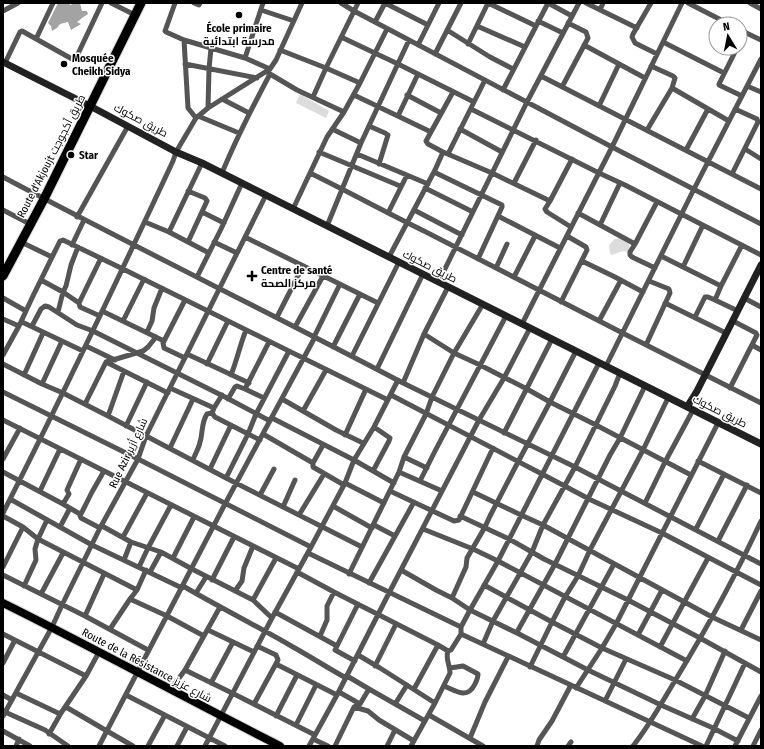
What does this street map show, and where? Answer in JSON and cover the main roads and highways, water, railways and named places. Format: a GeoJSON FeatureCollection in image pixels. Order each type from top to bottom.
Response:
{"type":"FeatureCollection","features":[{"type":"Feature","properties":{"kind":"highway","name":"Route d'Akjoujt طريق أكجوجت"},"geometry":{"type":"LineString","coordinates":[[3,276],[44,199],[141,3]]}},
{"type":"Feature","properties":{"kind":"main road","name":"Route de la Résistance شارع عزيز"},"geometry":{"type":"LineString","coordinates":[[3,603],[280,746]]}},
{"type":"Feature","properties":{"kind":"place","name":"École primaire مدرسة ابتدائية"},"geometry":{"type":"Point","coordinates":[239,15]}},
{"type":"Feature","properties":{"kind":"place","name":"Mosquée Cheikh Sidya"},"geometry":{"type":"Point","coordinates":[64,64]}},
{"type":"Feature","properties":{"kind":"place","name":"Star"},"geometry":{"type":"Point","coordinates":[71,155]}},
{"type":"Feature","properties":{"kind":"place","name":"Centre de santé مركز الصحة"},"geometry":{"type":"Point","coordinates":[252,276]}}]}
